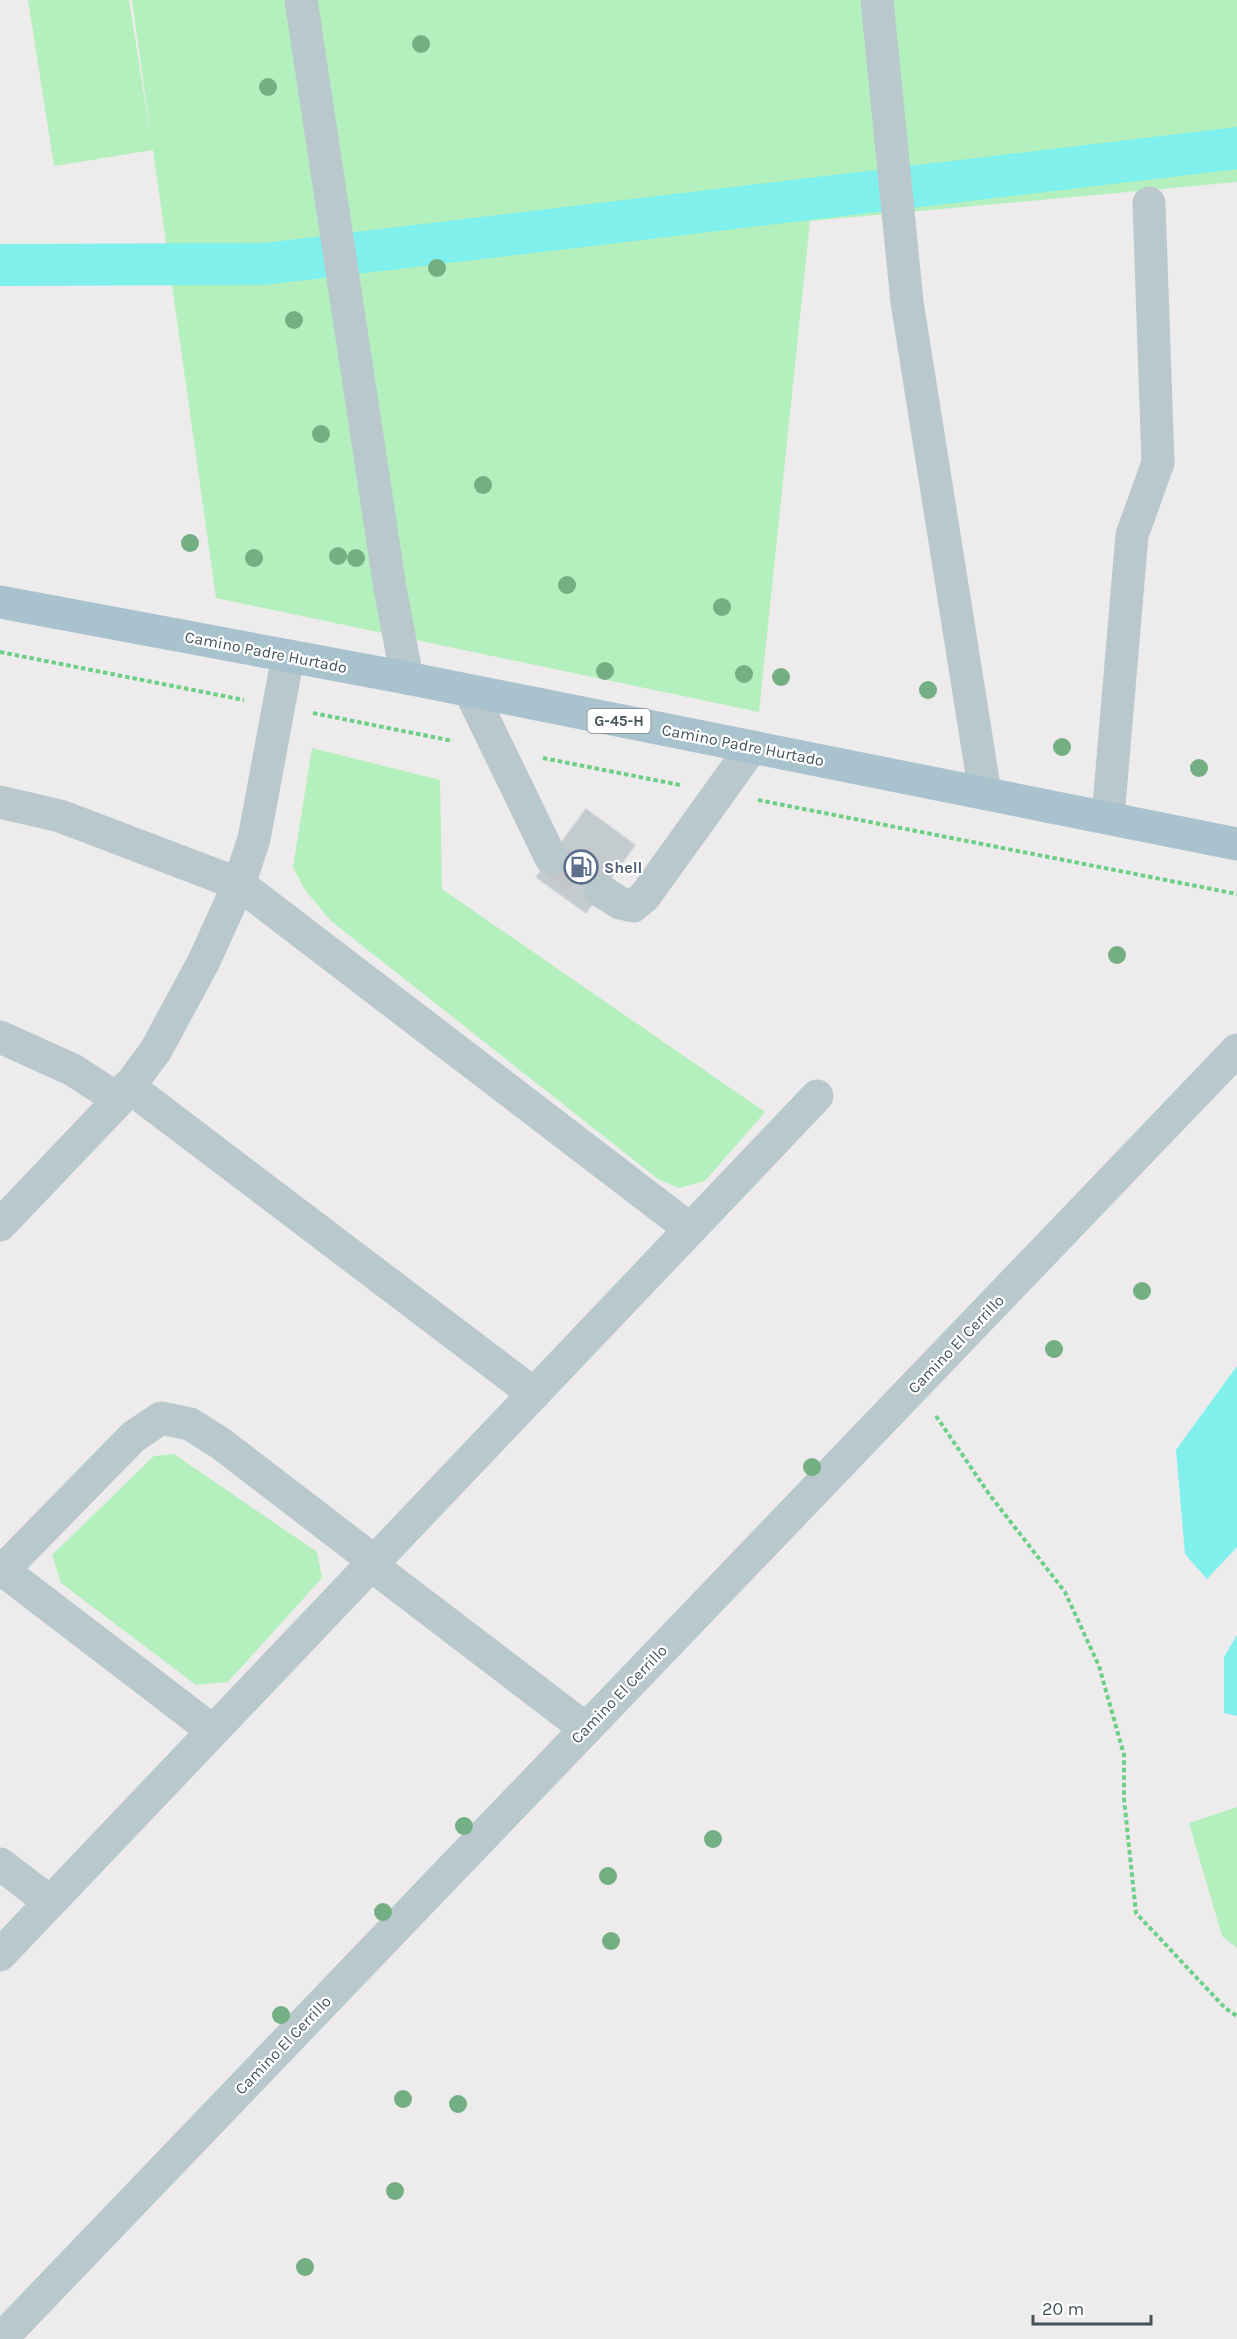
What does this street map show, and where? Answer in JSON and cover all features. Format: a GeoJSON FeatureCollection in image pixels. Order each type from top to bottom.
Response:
{"type":"FeatureCollection","features":[{"type":"Feature","properties":{"kind":"main road","name":"Camino Padre Hurtado"},"geometry":{"type":"LineString","coordinates":[[0,602],[407,678],[1237,844]]}},
{"type":"Feature","properties":{"kind":"street"},"geometry":{"type":"LineString","coordinates":[[301,0],[390,588],[407,678]]}},
{"type":"Feature","properties":{"kind":"street"},"geometry":{"type":"LineString","coordinates":[[877,0],[907,302],[985,794]]}},
{"type":"Feature","properties":{"kind":"street"},"geometry":{"type":"LineString","coordinates":[[1108,817],[1132,535],[1158,463],[1149,203]]}},
{"type":"Feature","properties":{"kind":"street"},"geometry":{"type":"LineString","coordinates":[[0,1225],[123,1093],[156,1050],[175,1016],[239,884],[254,840],[288,656]]}},
{"type":"Feature","properties":{"kind":"street"},"geometry":{"type":"LineString","coordinates":[[470,691],[551,858]]}},
{"type":"Feature","properties":{"kind":"street"},"geometry":{"type":"LineString","coordinates":[[601,891],[620,903],[633,906],[645,896],[752,747]]}},
{"type":"Feature","properties":{"kind":"street"},"geometry":{"type":"LineString","coordinates":[[0,802],[60,816],[239,884],[690,1229]]}},
{"type":"Feature","properties":{"kind":"street"},"geometry":{"type":"LineString","coordinates":[[0,1037],[123,1093],[534,1394]]}},
{"type":"Feature","properties":{"kind":"street","name":"Camino El Cerrillo"},"geometry":{"type":"LineString","coordinates":[[2,2339],[1237,1050]]}},
{"type":"Feature","properties":{"kind":"street"},"geometry":{"type":"LineString","coordinates":[[0,1955],[817,1096]]}},
{"type":"Feature","properties":{"kind":"street"},"geometry":{"type":"LineString","coordinates":[[213,1731],[2,1569],[133,1437],[161,1418],[190,1424],[220,1443],[586,1729]]}},
{"type":"Feature","properties":{"kind":"street"},"geometry":{"type":"LineString","coordinates":[[0,1864],[50,1902]]}},
{"type":"Feature","properties":{"kind":"path"},"geometry":{"type":"LineString","coordinates":[[0,652],[1237,894]]}},
{"type":"Feature","properties":{"kind":"path"},"geometry":{"type":"LineString","coordinates":[[915,1386],[989,1494],[1065,1592],[1100,1666],[1124,1755],[1124,1799],[1136,1913],[1226,2008],[1237,2016]]}},
{"type":"Feature","properties":{"kind":"green space"},"geometry":{"type":"Polygon","coordinates":[[[28,0],[129,0],[152,145],[132,0],[1237,0],[1237,182],[810,221],[759,712],[216,598],[153,150],[54,166],[28,0]]]}},
{"type":"Feature","properties":{"kind":"green space"},"geometry":{"type":"Polygon","coordinates":[[[312,748],[440,780],[442,889],[765,1112],[705,1181],[679,1188],[658,1179],[331,921],[305,890],[293,867],[312,748]]]}},
{"type":"Feature","properties":{"kind":"green space"},"geometry":{"type":"Polygon","coordinates":[[[174,1454],[317,1552],[322,1578],[228,1682],[196,1685],[61,1583],[52,1555],[154,1456],[174,1454]]]}},
{"type":"Feature","properties":{"kind":"green space"},"geometry":{"type":"Polygon","coordinates":[[[1237,1807],[1237,1948],[1222,1936],[1189,1823],[1237,1807]]]}},
{"type":"Feature","properties":{"kind":"water"},"geometry":{"type":"Polygon","coordinates":[[[1237,1366],[1237,1547],[1207,1579],[1185,1554],[1176,1450],[1237,1366]]]}},
{"type":"Feature","properties":{"kind":"water"},"geometry":{"type":"Polygon","coordinates":[[[1237,1635],[1237,1716],[1224,1713],[1224,1657],[1237,1635]]]}},
{"type":"Feature","properties":{"kind":"building","name":"Shell"},"geometry":{"type":"Polygon","coordinates":[[[586,809],[635,845],[586,913],[536,877],[586,809]]]}},
{"type":"Feature","properties":{"kind":"waterway"},"geometry":{"type":"LineString","coordinates":[[0,265],[264,264],[1237,148]]}},
{"type":"Feature","properties":{"kind":"tunnel"},"geometry":{"type":"LineString","coordinates":[[551,858],[601,891]]}},
{"type":"Feature","properties":{"kind":"place","name":"Shell"},"geometry":{"type":"Point","coordinates":[581,867]}}]}
